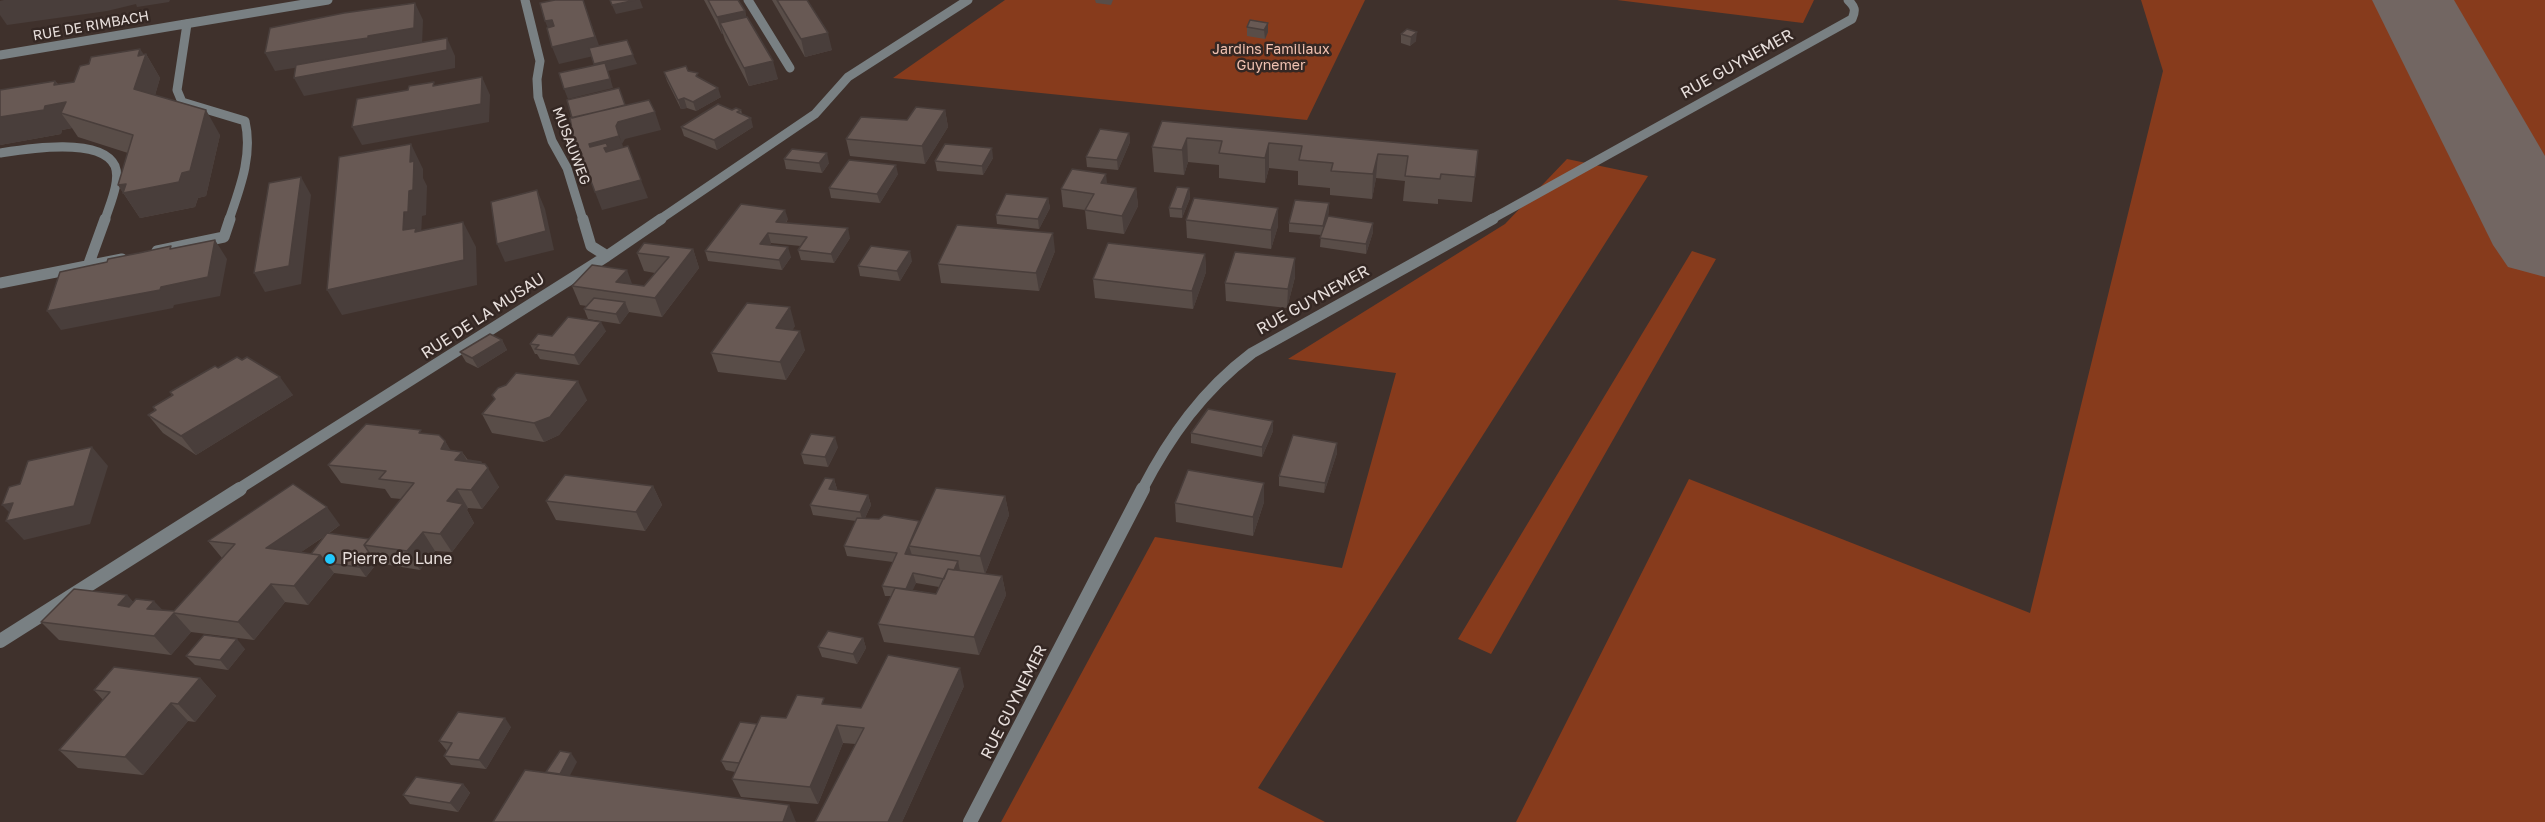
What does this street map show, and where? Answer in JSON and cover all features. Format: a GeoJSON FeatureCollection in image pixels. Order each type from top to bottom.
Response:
{"type":"FeatureCollection","features":[{"type":"Feature","properties":{"kind":"street","name":"RUE DE RIMBACH"},"geometry":{"type":"LineString","coordinates":[[0,55],[328,0]]}},
{"type":"Feature","properties":{"kind":"street","name":"MUSAUWEG"},"geometry":{"type":"LineString","coordinates":[[525,0],[540,61],[537,79],[538,97],[552,141],[567,168],[591,246],[607,256]]}},
{"type":"Feature","properties":{"kind":"street"},"geometry":{"type":"LineString","coordinates":[[748,0],[790,68]]}},
{"type":"Feature","properties":{"kind":"street","name":"RUE DE LA MUSAU"},"geometry":{"type":"LineString","coordinates":[[0,641],[607,256],[815,114],[848,78],[968,0]]}},
{"type":"Feature","properties":{"kind":"street","name":"RUE GUYNEMER"},"geometry":{"type":"LineString","coordinates":[[970,822],[1160,456],[1192,408],[1219,378],[1252,353],[1852,19],[1856,13],[1854,6],[1848,0]]}},
{"type":"Feature","properties":{"kind":"street"},"geometry":{"type":"LineString","coordinates":[[145,254],[224,237],[243,172],[250,132],[245,121],[182,102],[178,97],[177,90],[188,24]]}},
{"type":"Feature","properties":{"kind":"street"},"geometry":{"type":"LineString","coordinates":[[0,153],[64,144],[89,149],[109,158],[116,171],[113,189],[88,266]]}},
{"type":"Feature","properties":{"kind":"street"},"geometry":{"type":"LineString","coordinates":[[0,283],[134,256]]}},
{"type":"Feature","properties":{"kind":"green space","name":"Jardins Familiaux Guynemer"},"geometry":{"type":"Polygon","coordinates":[[[1005,0],[1365,0],[1307,120],[893,78],[1005,0]]]}},
{"type":"Feature","properties":{"kind":"green space"},"geometry":{"type":"Polygon","coordinates":[[[1617,0],[1814,0],[1803,23],[1617,0]]]}},
{"type":"Feature","properties":{"kind":"green space"},"geometry":{"type":"Polygon","coordinates":[[[2141,0],[2545,0],[2545,822],[1516,822],[1689,479],[2030,613],[2163,71],[2141,0]]]}},
{"type":"Feature","properties":{"kind":"green space"},"geometry":{"type":"Polygon","coordinates":[[[1567,159],[1648,176],[1258,788],[1325,822],[1001,822],[1155,537],[1342,568],[1396,373],[1288,359],[1505,224],[1567,159]]]}},
{"type":"Feature","properties":{"kind":"green space"},"geometry":{"type":"Polygon","coordinates":[[[1692,251],[1716,259],[1491,654],[1458,639],[1692,251]]]}},
{"type":"Feature","properties":{"kind":"building"},"geometry":{"type":"Polygon","coordinates":[[[555,0],[583,0],[595,37],[552,47],[547,28],[554,26],[552,20],[545,21],[540,3],[555,0]]]}},
{"type":"Feature","properties":{"kind":"building"},"geometry":{"type":"Polygon","coordinates":[[[610,0],[636,0],[612,5],[610,0]]]}},
{"type":"Feature","properties":{"kind":"building"},"geometry":{"type":"Polygon","coordinates":[[[708,0],[738,0],[745,11],[717,17],[708,0]]]}},
{"type":"Feature","properties":{"kind":"building"},"geometry":{"type":"Polygon","coordinates":[[[777,0],[807,0],[828,33],[801,39],[777,0]]]}},
{"type":"Feature","properties":{"kind":"building"},"geometry":{"type":"Polygon","coordinates":[[[415,3],[414,28],[368,36],[368,38],[265,53],[270,28],[344,13],[415,3]]]}},
{"type":"Feature","properties":{"kind":"building"},"geometry":{"type":"Polygon","coordinates":[[[747,17],[773,61],[744,68],[720,23],[747,17]]]}},
{"type":"Feature","properties":{"kind":"building"},"geometry":{"type":"Polygon","coordinates":[[[1250,20],[1268,23],[1264,30],[1247,27],[1250,20]]]}},
{"type":"Feature","properties":{"kind":"building"},"geometry":{"type":"Polygon","coordinates":[[[1407,29],[1417,32],[1411,37],[1401,34],[1407,29]]]}},
{"type":"Feature","properties":{"kind":"building"},"geometry":{"type":"Polygon","coordinates":[[[447,38],[447,50],[294,78],[296,65],[447,38]]]}},
{"type":"Feature","properties":{"kind":"building"},"geometry":{"type":"Polygon","coordinates":[[[627,40],[633,55],[594,64],[589,48],[627,40]]]}},
{"type":"Feature","properties":{"kind":"building"},"geometry":{"type":"Polygon","coordinates":[[[140,49],[138,56],[146,54],[134,89],[206,110],[190,171],[182,173],[179,182],[123,193],[126,184],[118,185],[133,135],[61,113],[66,102],[45,106],[44,110],[0,117],[0,90],[55,81],[54,85],[74,82],[80,66],[89,64],[91,57],[140,49]]]}},
{"type":"Feature","properties":{"kind":"building"},"geometry":{"type":"Polygon","coordinates":[[[605,63],[610,79],[564,89],[559,73],[605,63]]]}},
{"type":"Feature","properties":{"kind":"building"},"geometry":{"type":"Polygon","coordinates":[[[686,66],[688,71],[698,73],[696,76],[718,88],[693,102],[684,98],[678,100],[664,72],[686,66]]]}},
{"type":"Feature","properties":{"kind":"building"},"geometry":{"type":"Polygon","coordinates":[[[482,77],[481,104],[352,127],[357,99],[408,90],[409,86],[434,82],[433,86],[482,77]]]}},
{"type":"Feature","properties":{"kind":"building"},"geometry":{"type":"Polygon","coordinates":[[[619,88],[625,105],[572,118],[567,100],[619,88]]]}},
{"type":"Feature","properties":{"kind":"building"},"geometry":{"type":"Polygon","coordinates":[[[649,100],[655,112],[618,122],[616,126],[619,136],[589,144],[590,147],[606,143],[608,147],[604,148],[606,152],[628,146],[641,180],[595,192],[578,146],[575,147],[570,118],[649,100]]]}},
{"type":"Feature","properties":{"kind":"building"},"geometry":{"type":"Polygon","coordinates":[[[718,104],[732,110],[736,108],[741,110],[737,112],[751,118],[714,140],[681,127],[718,104]]]}},
{"type":"Feature","properties":{"kind":"building"},"geometry":{"type":"Polygon","coordinates":[[[916,107],[945,110],[922,146],[846,139],[861,117],[907,120],[916,107]]]}},
{"type":"Feature","properties":{"kind":"building"},"geometry":{"type":"Polygon","coordinates":[[[1162,121],[1478,150],[1475,177],[1441,174],[1440,179],[1405,176],[1408,156],[1378,154],[1373,174],[1331,171],[1333,163],[1299,160],[1302,146],[1269,143],[1265,158],[1219,153],[1222,141],[1187,138],[1182,150],[1152,147],[1162,121]]]}},
{"type":"Feature","properties":{"kind":"building"},"geometry":{"type":"Polygon","coordinates":[[[1100,129],[1129,133],[1117,160],[1086,157],[1100,129]]]}},
{"type":"Feature","properties":{"kind":"building"},"geometry":{"type":"Polygon","coordinates":[[[411,144],[410,162],[414,161],[413,190],[409,191],[408,212],[404,212],[403,230],[416,228],[415,232],[463,222],[464,260],[327,290],[339,157],[411,144]]]}},
{"type":"Feature","properties":{"kind":"building"},"geometry":{"type":"Polygon","coordinates":[[[945,144],[992,148],[982,166],[935,161],[945,144]]]}},
{"type":"Feature","properties":{"kind":"building"},"geometry":{"type":"Polygon","coordinates":[[[792,149],[827,153],[819,163],[784,159],[792,149]]]}},
{"type":"Feature","properties":{"kind":"building"},"geometry":{"type":"Polygon","coordinates":[[[849,160],[896,165],[877,194],[829,188],[849,160]]]}},
{"type":"Feature","properties":{"kind":"building"},"geometry":{"type":"Polygon","coordinates":[[[1072,169],[1106,174],[1101,183],[1136,188],[1122,216],[1085,210],[1094,194],[1061,189],[1072,169]]]}},
{"type":"Feature","properties":{"kind":"building"},"geometry":{"type":"Polygon","coordinates":[[[301,177],[289,266],[254,273],[269,183],[301,177]]]}},
{"type":"Feature","properties":{"kind":"building"},"geometry":{"type":"Polygon","coordinates":[[[1177,187],[1189,188],[1182,209],[1169,208],[1177,187]]]}},
{"type":"Feature","properties":{"kind":"building"},"geometry":{"type":"Polygon","coordinates":[[[537,190],[546,231],[497,244],[491,202],[537,190]]]}},
{"type":"Feature","properties":{"kind":"building"},"geometry":{"type":"Polygon","coordinates":[[[1006,194],[1048,198],[1038,219],[996,215],[1006,194]]]}},
{"type":"Feature","properties":{"kind":"building"},"geometry":{"type":"Polygon","coordinates":[[[1194,198],[1278,208],[1271,230],[1186,220],[1194,198]]]}},
{"type":"Feature","properties":{"kind":"building"},"geometry":{"type":"Polygon","coordinates":[[[1295,200],[1329,203],[1323,226],[1289,223],[1295,200]]]}},
{"type":"Feature","properties":{"kind":"building"},"geometry":{"type":"Polygon","coordinates":[[[741,204],[785,210],[776,222],[848,228],[831,254],[798,250],[807,237],[768,233],[760,244],[788,247],[779,260],[705,251],[741,204]]]}},
{"type":"Feature","properties":{"kind":"building"},"geometry":{"type":"Polygon","coordinates":[[[1328,216],[1373,223],[1366,244],[1320,238],[1328,216]]]}},
{"type":"Feature","properties":{"kind":"building"},"geometry":{"type":"Polygon","coordinates":[[[957,225],[1053,233],[1036,273],[938,264],[957,225]]]}},
{"type":"Feature","properties":{"kind":"building"},"geometry":{"type":"Polygon","coordinates":[[[215,240],[208,277],[161,287],[160,290],[47,311],[60,272],[107,262],[108,259],[215,240]]]}},
{"type":"Feature","properties":{"kind":"building"},"geometry":{"type":"Polygon","coordinates":[[[644,243],[693,249],[655,298],[572,286],[592,265],[627,270],[616,282],[644,286],[669,257],[637,253],[644,243]]]}},
{"type":"Feature","properties":{"kind":"building"},"geometry":{"type":"Polygon","coordinates":[[[1108,243],[1205,254],[1192,291],[1093,279],[1108,243]]]}},
{"type":"Feature","properties":{"kind":"building"},"geometry":{"type":"Polygon","coordinates":[[[871,246],[910,251],[897,271],[858,266],[871,246]]]}},
{"type":"Feature","properties":{"kind":"building"},"geometry":{"type":"Polygon","coordinates":[[[1235,252],[1295,258],[1288,289],[1225,283],[1235,252]]]}},
{"type":"Feature","properties":{"kind":"building"},"geometry":{"type":"Polygon","coordinates":[[[594,298],[625,302],[616,314],[584,309],[594,298]]]}},
{"type":"Feature","properties":{"kind":"building"},"geometry":{"type":"Polygon","coordinates":[[[747,303],[790,307],[776,328],[800,331],[780,362],[711,353],[747,303]]]}},
{"type":"Feature","properties":{"kind":"building"},"geometry":{"type":"Polygon","coordinates":[[[568,317],[601,322],[574,355],[535,349],[539,345],[530,344],[538,334],[552,336],[568,317]]]}},
{"type":"Feature","properties":{"kind":"building"},"geometry":{"type":"Polygon","coordinates":[[[490,334],[502,340],[472,358],[460,352],[490,334]]]}},
{"type":"Feature","properties":{"kind":"building"},"geometry":{"type":"Polygon","coordinates":[[[237,357],[242,360],[247,357],[280,377],[181,436],[148,415],[156,410],[153,407],[173,395],[170,392],[215,366],[218,368],[237,357]]]}},
{"type":"Feature","properties":{"kind":"building"},"geometry":{"type":"Polygon","coordinates":[[[516,373],[578,381],[550,417],[534,423],[482,414],[495,399],[492,395],[498,388],[506,385],[516,373]]]}},
{"type":"Feature","properties":{"kind":"building"},"geometry":{"type":"Polygon","coordinates":[[[1208,409],[1273,421],[1262,447],[1191,433],[1208,409]]]}},
{"type":"Feature","properties":{"kind":"building"},"geometry":{"type":"Polygon","coordinates":[[[366,424],[421,430],[419,433],[439,435],[445,441],[441,449],[462,452],[455,460],[485,464],[488,468],[471,490],[457,489],[447,501],[463,504],[440,534],[423,532],[407,551],[364,545],[414,483],[379,479],[386,471],[328,465],[366,424]]]}},
{"type":"Feature","properties":{"kind":"building"},"geometry":{"type":"Polygon","coordinates":[[[811,434],[835,437],[825,457],[801,454],[811,434]]]}},
{"type":"Feature","properties":{"kind":"building"},"geometry":{"type":"Polygon","coordinates":[[[1293,435],[1337,443],[1325,483],[1279,476],[1293,435]]]}},
{"type":"Feature","properties":{"kind":"building"},"geometry":{"type":"Polygon","coordinates":[[[92,447],[74,506],[6,521],[13,503],[2,505],[9,487],[20,484],[28,461],[92,447]]]}},
{"type":"Feature","properties":{"kind":"building"},"geometry":{"type":"Polygon","coordinates":[[[1188,470],[1264,483],[1253,517],[1175,503],[1188,470]]]}},
{"type":"Feature","properties":{"kind":"building"},"geometry":{"type":"Polygon","coordinates":[[[565,475],[653,486],[636,512],[546,501],[565,475]]]}},
{"type":"Feature","properties":{"kind":"building"},"geometry":{"type":"Polygon","coordinates":[[[825,478],[834,479],[829,489],[868,495],[860,512],[810,505],[825,478]]]}},
{"type":"Feature","properties":{"kind":"building"},"geometry":{"type":"Polygon","coordinates":[[[293,484],[327,507],[266,548],[320,555],[294,586],[271,584],[238,622],[174,613],[154,636],[41,622],[74,589],[127,595],[118,605],[129,607],[136,599],[154,601],[147,609],[174,611],[235,544],[208,541],[293,484]]]}},
{"type":"Feature","properties":{"kind":"building"},"geometry":{"type":"Polygon","coordinates":[[[936,488],[1005,496],[980,556],[909,546],[936,488]]]}},
{"type":"Feature","properties":{"kind":"building"},"geometry":{"type":"Polygon","coordinates":[[[884,515],[919,521],[905,554],[958,561],[954,570],[948,569],[944,579],[913,573],[906,589],[882,586],[897,553],[844,546],[857,518],[879,519],[884,515]]]}},
{"type":"Feature","properties":{"kind":"building"},"geometry":{"type":"Polygon","coordinates":[[[327,533],[369,539],[364,545],[370,554],[359,567],[326,563],[320,555],[311,554],[327,533]]]}},
{"type":"Feature","properties":{"kind":"building"},"geometry":{"type":"Polygon","coordinates":[[[948,569],[1002,576],[974,637],[878,624],[895,588],[936,594],[948,569]]]}},
{"type":"Feature","properties":{"kind":"building"},"geometry":{"type":"Polygon","coordinates":[[[828,631],[863,638],[853,654],[818,647],[828,631]]]}},
{"type":"Feature","properties":{"kind":"building"},"geometry":{"type":"Polygon","coordinates":[[[204,635],[237,639],[220,660],[186,656],[204,635]]]}},
{"type":"Feature","properties":{"kind":"building"},"geometry":{"type":"Polygon","coordinates":[[[888,655],[960,668],[888,822],[815,822],[864,728],[837,725],[810,787],[732,779],[761,716],[786,718],[797,695],[824,698],[822,704],[861,708],[888,655]]]}},
{"type":"Feature","properties":{"kind":"building"},"geometry":{"type":"Polygon","coordinates":[[[114,667],[200,678],[178,704],[171,703],[125,757],[59,750],[110,692],[94,690],[114,667]]]}},
{"type":"Feature","properties":{"kind":"building"},"geometry":{"type":"Polygon","coordinates":[[[458,712],[505,718],[479,760],[444,756],[452,743],[439,741],[458,712]]]}},
{"type":"Feature","properties":{"kind":"building"},"geometry":{"type":"Polygon","coordinates":[[[740,722],[757,724],[739,763],[721,761],[740,722]]]}},
{"type":"Feature","properties":{"kind":"building"},"geometry":{"type":"Polygon","coordinates":[[[560,751],[571,753],[560,774],[546,772],[560,751]]]}},
{"type":"Feature","properties":{"kind":"building"},"geometry":{"type":"Polygon","coordinates":[[[525,770],[789,805],[783,822],[493,822],[525,770]]]}},
{"type":"Feature","properties":{"kind":"building"},"geometry":{"type":"Polygon","coordinates":[[[416,777],[463,784],[450,803],[403,795],[416,777]]]}},
{"type":"Feature","properties":{"kind":"taxiway"},"geometry":{"type":"LineString","coordinates":[[2413,0],[2545,245]]}},
{"type":"Feature","properties":{"kind":"place","name":"Pierre de Lune"},"geometry":{"type":"Point","coordinates":[330,559]}}]}
